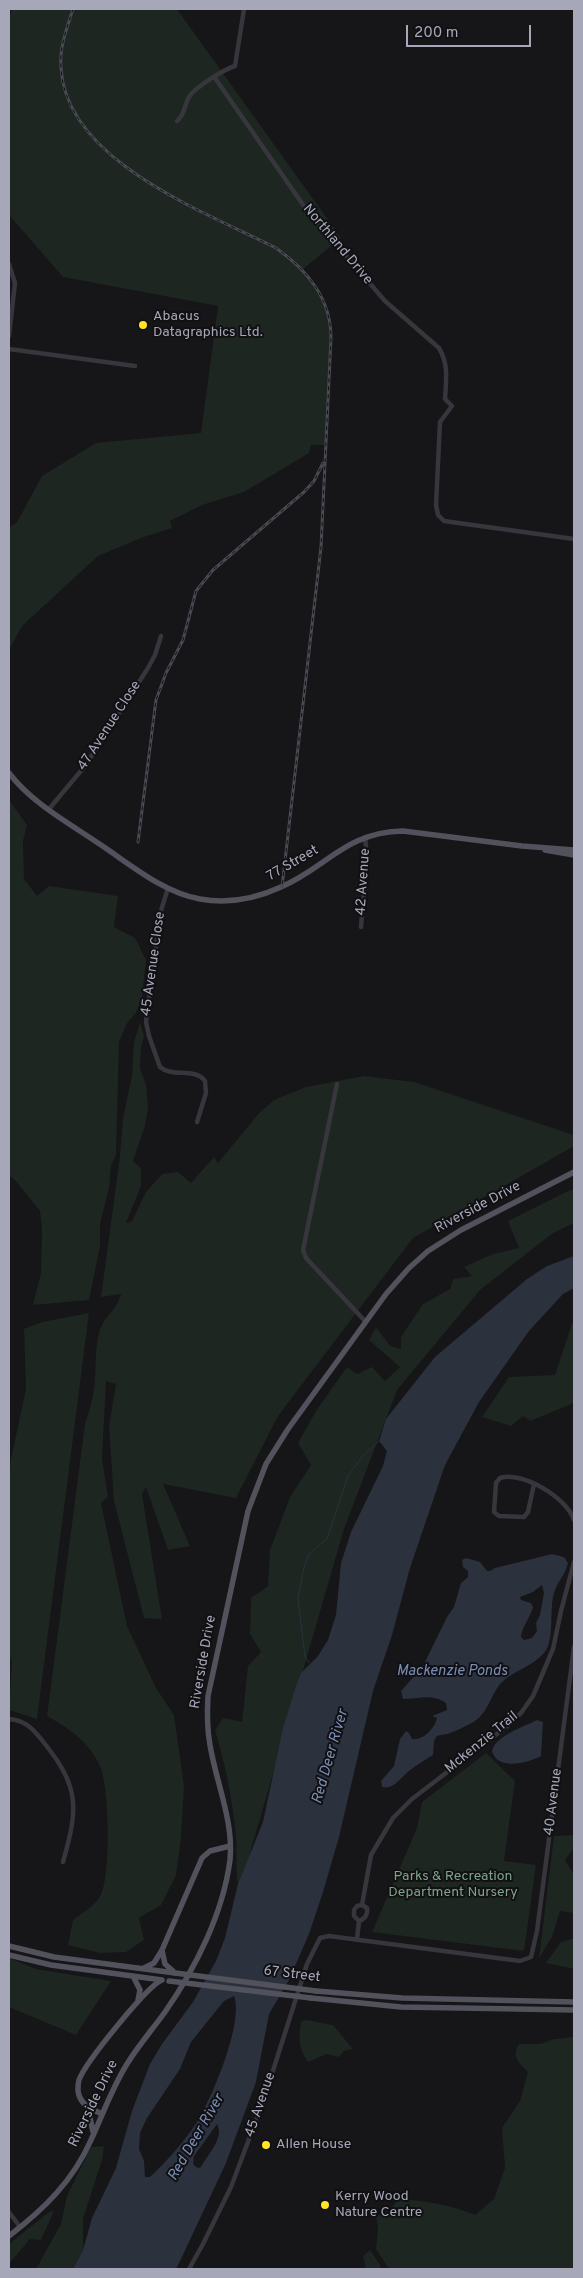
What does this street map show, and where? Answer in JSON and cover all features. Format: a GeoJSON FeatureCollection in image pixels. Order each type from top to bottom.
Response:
{"type":"FeatureCollection","features":[{"type":"Feature","properties":{"kind":"main road","name":"77 Street"},"geometry":{"type":"LineString","coordinates":[[9,773],[29,795],[48,809],[168,888],[189,896],[212,900],[238,900],[254,897],[288,884],[347,845],[365,837],[388,832],[403,831],[533,848],[574,856]]}},
{"type":"Feature","properties":{"kind":"main road","name":"77 Street"},"geometry":{"type":"LineString","coordinates":[[533,848],[574,850]]}},
{"type":"Feature","properties":{"kind":"main road","name":"Riverside Drive"},"geometry":{"type":"LineString","coordinates":[[9,2236],[47,2205],[66,2184],[80,2161],[127,2063],[165,2011],[194,1963],[222,1897],[230,1858],[230,1846],[227,1822],[210,1746],[207,1716],[212,1678],[244,1525],[259,1479],[272,1453],[365,1321],[409,1268],[444,1239],[574,1172]]}},
{"type":"Feature","properties":{"kind":"main road"},"geometry":{"type":"LineString","coordinates":[[143,1969],[154,1963],[162,1950],[202,1858],[210,1851],[230,1846]]}},
{"type":"Feature","properties":{"kind":"main road","name":"67 Street"},"geometry":{"type":"LineString","coordinates":[[9,1946],[54,1958],[316,1991],[402,1998],[574,2002]]}},
{"type":"Feature","properties":{"kind":"main road"},"geometry":{"type":"LineString","coordinates":[[162,1950],[165,1964],[175,1973]]}},
{"type":"Feature","properties":{"kind":"main road","name":"67 Street"},"geometry":{"type":"LineString","coordinates":[[9,1954],[51,1966],[311,1998],[402,2007],[574,2010]]}},
{"type":"Feature","properties":{"kind":"main road"},"geometry":{"type":"LineString","coordinates":[[131,1976],[140,1990],[137,2002]]}},
{"type":"Feature","properties":{"kind":"main road"},"geometry":{"type":"LineString","coordinates":[[93,2135],[92,2120],[88,2108],[80,2098],[79,2080],[87,2066],[137,2002],[155,1983],[166,1980]]}},
{"type":"Feature","properties":{"kind":"main road"},"geometry":{"type":"LineString","coordinates":[[88,2108],[102,2114]]}},
{"type":"Feature","properties":{"kind":"street"},"geometry":{"type":"LineString","coordinates":[[177,122],[181,118],[189,97],[198,88],[235,66],[244,9]]}},
{"type":"Feature","properties":{"kind":"street","name":"Northland Drive"},"geometry":{"type":"LineString","coordinates":[[215,78],[306,209],[385,301],[439,348],[447,367],[445,400],[452,406],[440,422],[436,505],[438,515],[444,521],[574,539]]}},
{"type":"Feature","properties":{"kind":"street"},"geometry":{"type":"LineString","coordinates":[[9,336],[15,283],[10,266]]}},
{"type":"Feature","properties":{"kind":"street"},"geometry":{"type":"LineString","coordinates":[[9,350],[135,366]]}},
{"type":"Feature","properties":{"kind":"street","name":"47 Avenue Close"},"geometry":{"type":"LineString","coordinates":[[48,809],[85,766],[148,668],[155,655],[161,636]]}},
{"type":"Feature","properties":{"kind":"street","name":"42 Avenue"},"geometry":{"type":"LineString","coordinates":[[361,927],[367,856],[365,837]]}},
{"type":"Feature","properties":{"kind":"street","name":"45 Avenue Close"},"geometry":{"type":"LineString","coordinates":[[168,888],[158,925],[147,1028],[160,1067],[169,1072],[199,1075],[205,1081],[206,1093],[197,1122]]}},
{"type":"Feature","properties":{"kind":"street"},"geometry":{"type":"LineString","coordinates":[[337,1084],[303,1250],[304,1256],[365,1321]]}},
{"type":"Feature","properties":{"kind":"street"},"geometry":{"type":"LineString","coordinates":[[534,1484],[528,1512],[524,1517],[499,1516],[494,1512],[496,1483],[500,1478],[513,1477],[534,1484],[559,1499],[573,1510],[574,1520]]}},
{"type":"Feature","properties":{"kind":"street","name":"Mckenzie Trail"},"geometry":{"type":"LineString","coordinates":[[362,1905],[371,1855],[393,1818],[412,1799],[506,1727],[521,1713],[533,1696],[553,1649],[574,1562]]}},
{"type":"Feature","properties":{"kind":"street","name":"40 Avenue"},"geometry":{"type":"LineString","coordinates":[[357,1940],[520,1961],[531,1957],[537,1931],[574,1647]]}},
{"type":"Feature","properties":{"kind":"street"},"geometry":{"type":"LineString","coordinates":[[9,1718],[24,1722],[36,1732],[58,1760],[69,1782],[74,1816],[63,1862]]}},
{"type":"Feature","properties":{"kind":"street","name":"Mckenzie Trail"},"geometry":{"type":"LineString","coordinates":[[357,1940],[360,1921],[365,1918],[367,1913],[366,1907],[362,1905]]}},
{"type":"Feature","properties":{"kind":"street","name":"Mckenzie Trail"},"geometry":{"type":"LineString","coordinates":[[360,1921],[354,1916],[354,1910],[357,1906],[362,1905]]}},
{"type":"Feature","properties":{"kind":"street","name":"45 Avenue"},"geometry":{"type":"LineString","coordinates":[[189,2269],[231,2187],[263,2102],[307,1964],[317,1941],[322,1937],[357,1940]]}},
{"type":"Feature","properties":{"kind":"street"},"geometry":{"type":"LineString","coordinates":[[9,2212],[20,2228]]}},
{"type":"Feature","properties":{"kind":"green space"},"geometry":{"type":"Polygon","coordinates":[[[12,9],[177,9],[341,238],[303,269],[323,302],[330,328],[326,445],[311,445],[309,453],[244,492],[202,505],[170,521],[172,528],[141,538],[98,556],[22,626],[9,650],[9,528],[17,522],[42,476],[96,443],[201,433],[218,306],[63,277],[9,215],[9,18],[12,9]]]}},
{"type":"Feature","properties":{"kind":"green space"},"geometry":{"type":"Polygon","coordinates":[[[9,800],[27,825],[23,841],[24,879],[37,896],[49,886],[118,896],[114,927],[135,938],[146,960],[142,997],[136,1013],[127,1023],[119,1042],[116,1155],[111,1166],[109,1188],[100,1224],[100,1246],[89,1300],[33,1305],[41,1273],[42,1230],[40,1211],[15,1180],[9,1176],[9,800]]]}},
{"type":"Feature","properties":{"kind":"green space"},"geometry":{"type":"Polygon","coordinates":[[[140,1022],[144,1036],[141,1047],[140,1068],[146,1085],[148,1107],[145,1126],[133,1161],[141,1168],[141,1186],[126,1223],[132,1221],[146,1192],[162,1174],[178,1172],[191,1183],[214,1157],[218,1163],[259,1113],[274,1100],[306,1087],[364,1076],[414,1082],[574,1135],[574,1146],[413,1238],[278,1416],[236,1498],[163,1484],[190,1546],[168,1550],[146,1487],[142,1494],[162,1619],[144,1618],[114,1501],[109,1426],[116,1384],[106,1381],[102,1459],[108,1497],[101,1503],[127,1626],[156,1688],[174,1715],[184,1786],[181,1838],[176,1875],[161,1905],[139,1918],[144,1940],[126,1952],[100,1953],[68,1945],[73,1920],[99,1898],[103,1888],[106,1873],[108,1835],[104,1780],[97,1760],[86,1744],[64,1726],[47,1716],[85,1424],[94,1391],[98,1338],[101,1327],[121,1294],[101,1297],[120,1156],[123,1118],[132,1076],[134,1042],[140,1022]]]}},
{"type":"Feature","properties":{"kind":"green space"},"geometry":{"type":"Polygon","coordinates":[[[574,1189],[574,1223],[553,1233],[480,1290],[397,1390],[344,1529],[239,1891],[233,1810],[215,1730],[223,1718],[242,1722],[248,1666],[261,1652],[250,1634],[251,1598],[268,1586],[270,1550],[290,1497],[311,1465],[298,1443],[316,1411],[347,1367],[357,1374],[372,1367],[385,1381],[400,1367],[369,1340],[376,1327],[390,1346],[401,1349],[401,1337],[423,1304],[450,1289],[453,1279],[472,1276],[464,1267],[493,1254],[519,1248],[508,1221],[574,1189]]]}},
{"type":"Feature","properties":{"kind":"green space"},"geometry":{"type":"Polygon","coordinates":[[[89,1313],[37,1719],[9,1710],[12,1662],[9,1654],[9,1481],[11,1459],[26,1389],[24,1329],[42,1322],[89,1313]]]}},
{"type":"Feature","properties":{"kind":"green space"},"geometry":{"type":"Polygon","coordinates":[[[574,1318],[574,1403],[530,1421],[523,1416],[511,1426],[482,1417],[509,1377],[555,1375],[574,1318]]]}},
{"type":"Feature","properties":{"kind":"green space","name":"Parks & Recreation Department Nursery"},"geometry":{"type":"Polygon","coordinates":[[[486,1753],[515,1781],[504,1861],[536,1865],[524,1951],[372,1932],[417,1828],[422,1802],[486,1753]]]}},
{"type":"Feature","properties":{"kind":"green space"},"geometry":{"type":"Polygon","coordinates":[[[574,1835],[574,1848],[565,1860],[574,1875],[574,1913],[560,1911],[552,1937],[539,1958],[554,1836],[574,1835]]]}},
{"type":"Feature","properties":{"kind":"green space"},"geometry":{"type":"Polygon","coordinates":[[[574,1938],[574,1969],[546,1963],[561,1942],[574,1938]]]}},
{"type":"Feature","properties":{"kind":"green space"},"geometry":{"type":"Polygon","coordinates":[[[9,1958],[36,1969],[111,1981],[76,2035],[9,2007],[9,1958]]]}},
{"type":"Feature","properties":{"kind":"green space"},"geometry":{"type":"Polygon","coordinates":[[[307,2020],[333,2025],[353,2049],[344,2051],[339,2057],[327,2054],[308,2062],[302,2052],[300,2037],[301,2021],[307,2020]]]}},
{"type":"Feature","properties":{"kind":"green space"},"geometry":{"type":"Polygon","coordinates":[[[574,2037],[574,2269],[389,2269],[376,2249],[378,2228],[376,2216],[391,2209],[398,2199],[437,2204],[475,2215],[494,2199],[505,2168],[502,2128],[520,2101],[528,2072],[517,2059],[517,2048],[519,2044],[540,2044],[555,2039],[574,2037]]]}},
{"type":"Feature","properties":{"kind":"green space"},"geometry":{"type":"Polygon","coordinates":[[[104,2146],[102,2160],[83,2219],[83,2250],[73,2269],[36,2269],[61,2224],[67,2196],[91,2147],[104,2146]]]}},
{"type":"Feature","properties":{"kind":"green space"},"geometry":{"type":"Polygon","coordinates":[[[54,2211],[41,2240],[30,2239],[9,2264],[9,2244],[49,2212],[54,2211]]]}},
{"type":"Feature","properties":{"kind":"green space"},"geometry":{"type":"Polygon","coordinates":[[[370,2250],[380,2265],[380,2269],[366,2269],[363,2256],[370,2250]]]}},
{"type":"Feature","properties":{"kind":"water","name":"Red Deer River"},"geometry":{"type":"Polygon","coordinates":[[[574,1256],[574,1288],[563,1294],[529,1331],[479,1402],[445,1465],[410,1568],[392,1635],[373,1691],[339,1837],[323,1892],[309,1934],[289,1980],[269,2014],[256,2082],[226,2163],[181,2259],[176,2269],[73,2269],[83,2250],[92,2218],[116,2168],[132,2111],[150,2064],[162,2044],[193,2002],[216,1961],[225,1938],[238,1884],[263,1822],[283,1728],[296,1686],[301,1673],[318,1656],[328,1640],[336,1615],[341,1563],[351,1532],[383,1466],[387,1451],[379,1441],[386,1419],[435,1357],[527,1279],[547,1266],[574,1256]],[[234,1996],[224,2001],[191,2042],[180,2069],[147,2118],[140,2133],[139,2149],[144,2161],[145,2177],[150,2177],[175,2151],[197,2122],[211,2096],[231,2041],[236,2008],[234,1996]],[[217,2124],[194,2156],[193,2164],[196,2167],[200,2168],[217,2140],[219,2129],[217,2124]]]}},
{"type":"Feature","properties":{"kind":"water","name":"Mackenzie Ponds"},"geometry":{"type":"Polygon","coordinates":[[[552,1554],[564,1557],[568,1563],[553,1597],[548,1647],[539,1658],[500,1684],[486,1708],[475,1721],[458,1730],[436,1737],[433,1755],[390,1787],[382,1787],[381,1781],[394,1766],[400,1739],[406,1731],[412,1739],[424,1736],[434,1726],[437,1718],[432,1716],[447,1710],[446,1703],[441,1700],[430,1697],[403,1699],[401,1691],[423,1666],[447,1617],[454,1607],[461,1583],[468,1577],[468,1571],[463,1567],[462,1560],[466,1558],[480,1562],[487,1571],[552,1554]],[[542,1585],[533,1592],[520,1597],[521,1600],[531,1603],[533,1607],[521,1634],[524,1640],[532,1638],[537,1631],[536,1623],[540,1615],[544,1593],[542,1585]]]}},
{"type":"Feature","properties":{"kind":"water"},"geometry":{"type":"Polygon","coordinates":[[[537,1720],[543,1722],[541,1756],[514,1764],[500,1761],[495,1757],[492,1751],[499,1740],[537,1720]]]}},
{"type":"Feature","properties":{"kind":"waterway"},"geometry":{"type":"LineString","coordinates":[[309,1663],[305,1657],[298,1598],[304,1567],[309,1554],[327,1539],[348,1476],[362,1457],[379,1441]]}},
{"type":"Feature","properties":{"kind":"railway"},"geometry":{"type":"LineString","coordinates":[[73,9],[62,46],[61,68],[69,101],[87,130],[113,156],[144,179],[178,200],[276,248],[307,276],[315,286],[327,310],[331,338],[321,547],[282,887]]}},
{"type":"Feature","properties":{"kind":"railway"},"geometry":{"type":"LineString","coordinates":[[138,842],[156,700],[166,673],[183,640],[196,591],[213,570],[304,492],[314,481],[323,463]]}},
{"type":"Feature","properties":{"kind":"place","name":"Abacus Datagraphics Ltd."},"geometry":{"type":"Point","coordinates":[143,325]}},
{"type":"Feature","properties":{"kind":"place","name":"Allen House"},"geometry":{"type":"Point","coordinates":[266,2145]}},
{"type":"Feature","properties":{"kind":"place","name":"Kerry Wood Nature Centre"},"geometry":{"type":"Point","coordinates":[325,2205]}}]}
